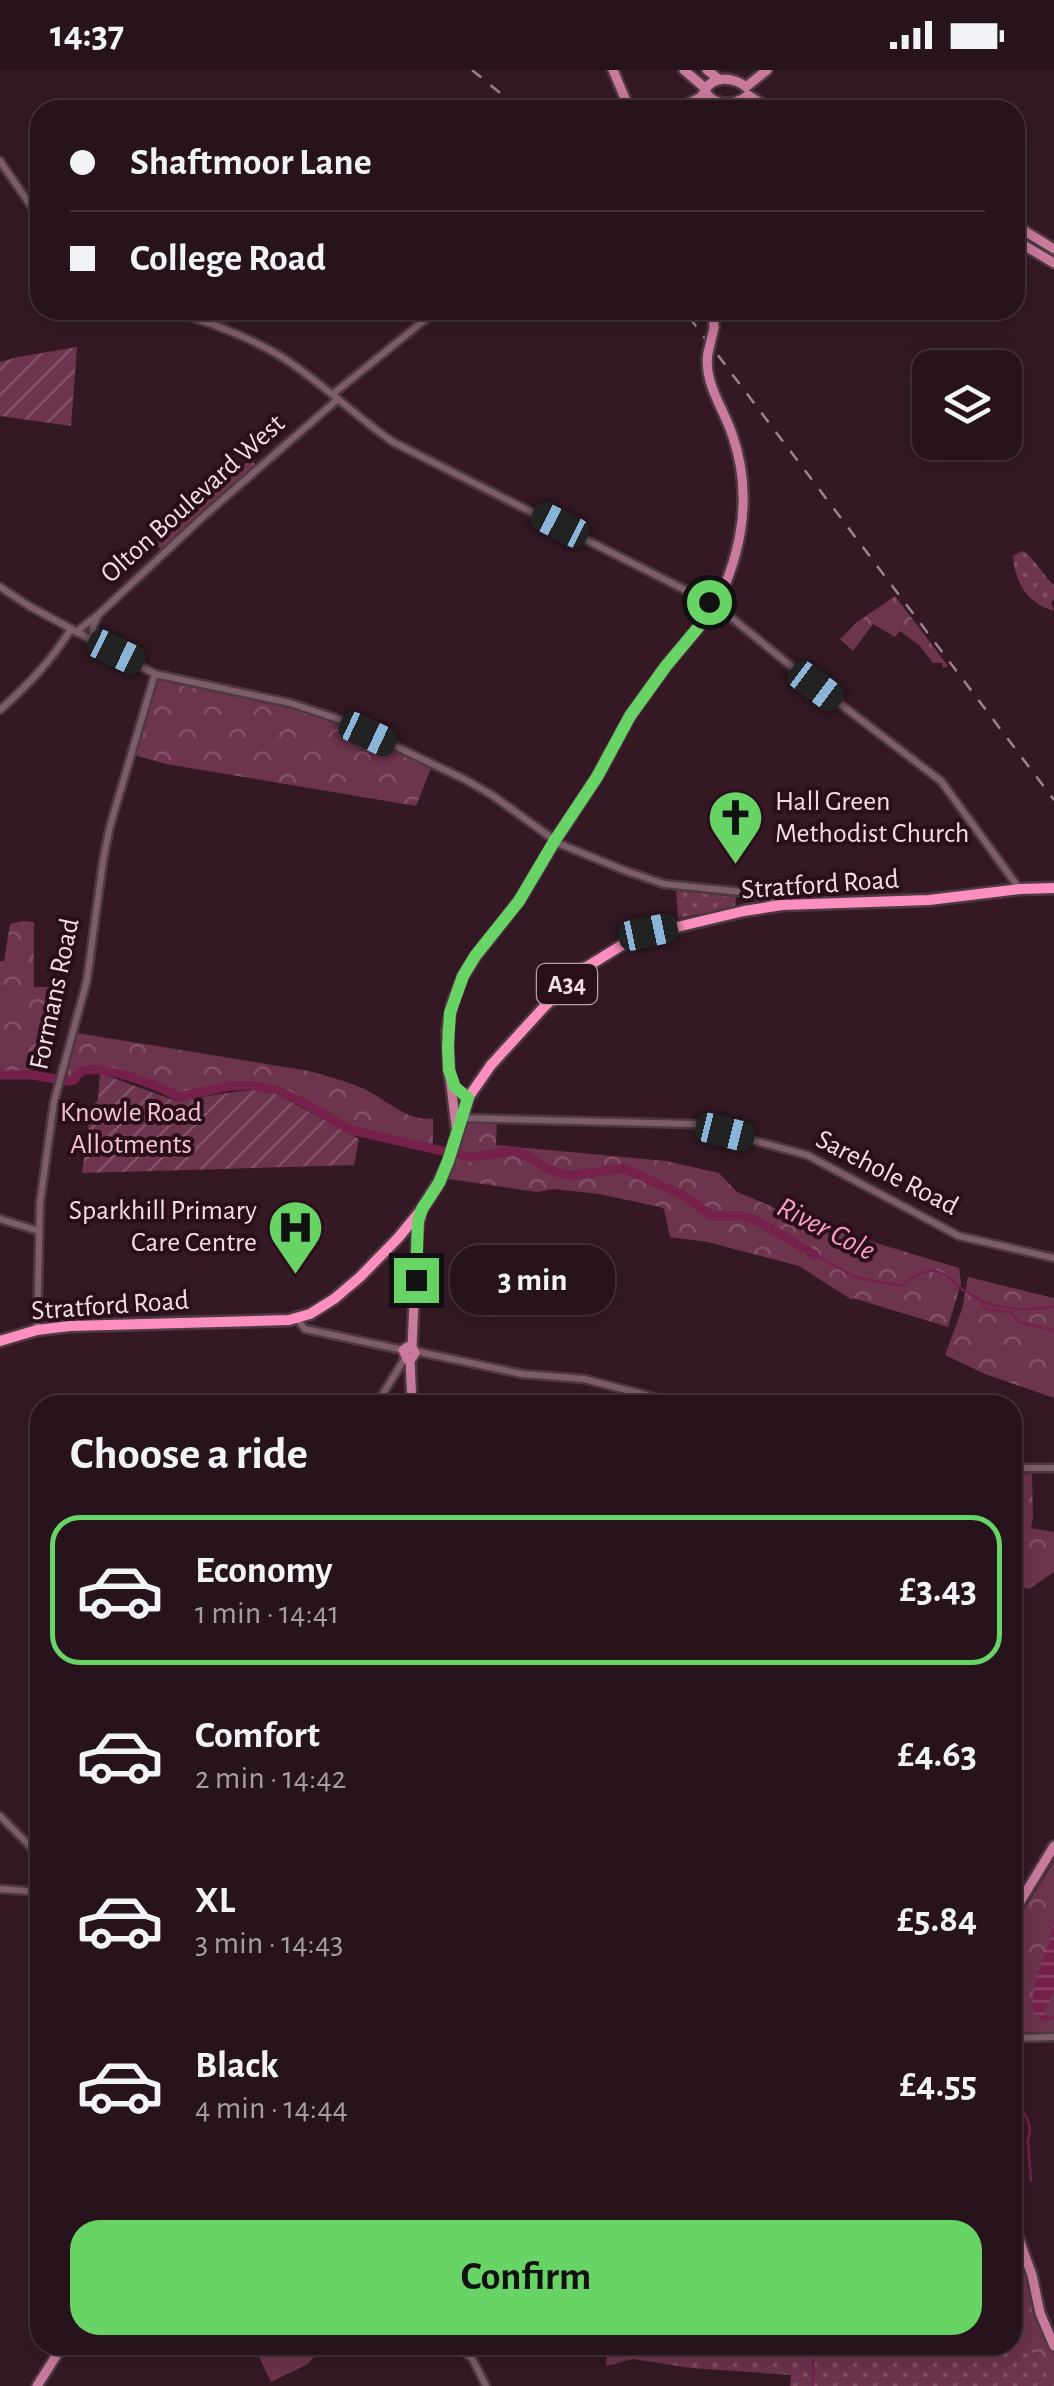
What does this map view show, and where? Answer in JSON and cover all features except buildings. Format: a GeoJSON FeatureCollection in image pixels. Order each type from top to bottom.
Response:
{"type":"FeatureCollection","features":[{"type":"Feature","properties":{"kind":"highway","name":"Stratford Road"},"geometry":{"type":"LineString","coordinates":[[0,1341],[37,1330],[297,1318],[310,1314],[360,1277],[422,1209],[450,1158],[468,1098],[490,1065],[584,968],[648,932],[782,905],[928,900],[1054,888]]}},
{"type":"Feature","properties":{"kind":"main road"},"geometry":{"type":"LineString","coordinates":[[613,70],[626,100]]}},
{"type":"Feature","properties":{"kind":"main road"},"geometry":{"type":"LineString","coordinates":[[684,70],[713,100]]}},
{"type":"Feature","properties":{"kind":"main road"},"geometry":{"type":"LineString","coordinates":[[707,70],[720,80]]}},
{"type":"Feature","properties":{"kind":"main road"},"geometry":{"type":"LineString","coordinates":[[743,100],[768,70]]}},
{"type":"Feature","properties":{"kind":"main road"},"geometry":{"type":"LineString","coordinates":[[697,100],[715,80],[738,82],[759,100]]}},
{"type":"Feature","properties":{"kind":"main road"},"geometry":{"type":"LineString","coordinates":[[1025,233],[1054,249]]}},
{"type":"Feature","properties":{"kind":"main road"},"geometry":{"type":"LineString","coordinates":[[1025,246],[1054,263]]}},
{"type":"Feature","properties":{"kind":"main road"},"geometry":{"type":"LineString","coordinates":[[455,1139],[448,1021],[463,976],[519,901],[597,777],[630,716],[715,606],[740,540],[744,491],[739,455],[708,374],[714,320]]}},
{"type":"Feature","properties":{"kind":"main road"},"geometry":{"type":"LineString","coordinates":[[449,1070],[455,1087],[468,1098]]}},
{"type":"Feature","properties":{"kind":"main road"},"geometry":{"type":"LineString","coordinates":[[411,1395],[409,1353],[422,1209]]}},
{"type":"Feature","properties":{"kind":"main road"},"geometry":{"type":"LineString","coordinates":[[1022,1899],[1054,1846]]}},
{"type":"Feature","properties":{"kind":"main road"},"geometry":{"type":"LineString","coordinates":[[1022,2248],[1040,2313],[1054,2346]]}},
{"type":"Feature","properties":{"kind":"main road"},"geometry":{"type":"LineString","coordinates":[[37,2386],[57,2355]]}},
{"type":"Feature","properties":{"kind":"street"},"geometry":{"type":"LineString","coordinates":[[0,162],[30,205]]}},
{"type":"Feature","properties":{"kind":"street"},"geometry":{"type":"LineString","coordinates":[[200,320],[282,357],[393,442],[715,606],[941,780],[1020,889]]}},
{"type":"Feature","properties":{"kind":"street","name":"Olton Boulevard West"},"geometry":{"type":"LineString","coordinates":[[0,710],[54,657],[74,630],[99,614],[204,515],[320,418],[336,397],[426,320]]}},
{"type":"Feature","properties":{"kind":"street"},"geometry":{"type":"LineString","coordinates":[[0,588],[155,674],[290,703],[338,720],[464,779],[555,840],[626,871],[664,884],[738,891],[782,905]]}},
{"type":"Feature","properties":{"kind":"street"},"geometry":{"type":"LineString","coordinates":[[98,644],[93,627],[99,614]]}},
{"type":"Feature","properties":{"kind":"street","name":"Formans Road"},"geometry":{"type":"LineString","coordinates":[[37,1330],[40,1203],[58,1086],[86,980],[110,826],[155,674]]}},
{"type":"Feature","properties":{"kind":"street"},"geometry":{"type":"LineString","coordinates":[[738,891],[750,896],[751,909]]}},
{"type":"Feature","properties":{"kind":"street","name":"Sarehole Road"},"geometry":{"type":"LineString","coordinates":[[460,1119],[467,1116],[693,1124],[807,1155],[959,1236],[1054,1258]]}},
{"type":"Feature","properties":{"kind":"street"},"geometry":{"type":"LineString","coordinates":[[0,1219],[39,1231]]}},
{"type":"Feature","properties":{"kind":"street"},"geometry":{"type":"LineString","coordinates":[[297,1318],[305,1328],[409,1353],[522,1374],[584,1379],[646,1395]]}},
{"type":"Feature","properties":{"kind":"street"},"geometry":{"type":"LineString","coordinates":[[382,1395],[409,1353]]}},
{"type":"Feature","properties":{"kind":"street"},"geometry":{"type":"LineString","coordinates":[[1022,1468],[1054,1468]]}},
{"type":"Feature","properties":{"kind":"street"},"geometry":{"type":"LineString","coordinates":[[0,1816],[30,1848]]}},
{"type":"Feature","properties":{"kind":"street"},"geometry":{"type":"LineString","coordinates":[[0,1889],[30,1891]]}},
{"type":"Feature","properties":{"kind":"street"},"geometry":{"type":"LineString","coordinates":[[1022,2038],[1054,2037]]}},
{"type":"Feature","properties":{"kind":"street"},"geometry":{"type":"LineString","coordinates":[[468,2355],[486,2386]]}},
{"type":"Feature","properties":{"kind":"green space"},"geometry":{"type":"Polygon","coordinates":[[[77,347],[71,426],[0,416],[0,362],[77,347]]]}},
{"type":"Feature","properties":{"kind":"green space"},"geometry":{"type":"Polygon","coordinates":[[[251,459],[255,465],[162,550],[154,544],[251,459]]]}},
{"type":"Feature","properties":{"kind":"green space"},"geometry":{"type":"Polygon","coordinates":[[[1022,551],[1054,585],[1054,611],[1036,603],[1020,583],[1013,556],[1022,551]]]}},
{"type":"Feature","properties":{"kind":"green space"},"geometry":{"type":"Polygon","coordinates":[[[895,596],[948,666],[933,663],[920,646],[900,631],[895,637],[873,624],[853,651],[840,639],[895,596]]]}},
{"type":"Feature","properties":{"kind":"green space"},"geometry":{"type":"Polygon","coordinates":[[[156,678],[278,704],[337,724],[431,768],[416,806],[166,764],[134,755],[156,678]]]}},
{"type":"Feature","properties":{"kind":"green space"},"geometry":{"type":"Polygon","coordinates":[[[676,889],[736,897],[735,907],[678,918],[676,889]]]}},
{"type":"Feature","properties":{"kind":"green space"},"geometry":{"type":"Polygon","coordinates":[[[34,922],[34,987],[58,987],[36,1070],[0,1073],[0,961],[4,961],[10,924],[34,922]]]}},
{"type":"Feature","properties":{"kind":"green space"},"geometry":{"type":"Polygon","coordinates":[[[77,1033],[309,1071],[343,1081],[415,1117],[433,1118],[433,1149],[351,1130],[276,1090],[230,1086],[178,1097],[116,1073],[90,1072],[66,1081],[77,1033]]]}},
{"type":"Feature","properties":{"kind":"green space","name":"Knowle Road Allotments"},"geometry":{"type":"Polygon","coordinates":[[[100,1073],[176,1101],[255,1090],[277,1094],[359,1139],[354,1165],[82,1173],[100,1073]]]}},
{"type":"Feature","properties":{"kind":"green space"},"geometry":{"type":"Polygon","coordinates":[[[497,1120],[496,1145],[666,1161],[719,1173],[737,1192],[813,1224],[959,1268],[961,1283],[948,1327],[852,1300],[799,1266],[707,1242],[670,1237],[664,1209],[660,1207],[599,1194],[554,1189],[537,1192],[449,1179],[466,1122],[497,1120]]]}},
{"type":"Feature","properties":{"kind":"green space"},"geometry":{"type":"Polygon","coordinates":[[[968,1277],[1054,1298],[1054,1398],[945,1355],[962,1309],[968,1277]]]}},
{"type":"Feature","properties":{"kind":"green space"},"geometry":{"type":"Polygon","coordinates":[[[1032,1473],[1031,1528],[1054,1532],[1054,1572],[1029,1589],[1022,1587],[1022,1475],[1032,1473]]]}},
{"type":"Feature","properties":{"kind":"green space"},"geometry":{"type":"Polygon","coordinates":[[[1054,1861],[1054,2032],[1022,2032],[1022,1913],[1054,1861]]]}},
{"type":"Feature","properties":{"kind":"green space"},"geometry":{"type":"Polygon","coordinates":[[[1022,2254],[1036,2309],[1054,2355],[1054,2386],[1022,2332],[1022,2254]]]}},
{"type":"Feature","properties":{"kind":"green space"},"geometry":{"type":"Polygon","coordinates":[[[1022,2260],[1054,2355],[1054,2386],[790,2386],[791,2375],[691,2368],[633,2359],[606,2366],[607,2355],[1022,2355],[1022,2260]]]}},
{"type":"Feature","properties":{"kind":"green space"},"geometry":{"type":"Polygon","coordinates":[[[258,2355],[316,2355],[308,2364],[271,2382],[258,2355]]]}},
{"type":"Feature","properties":{"kind":"shaded area"},"geometry":{"type":"Polygon","coordinates":[[[1054,1920],[1054,1990],[1044,2013],[1054,2019],[1043,2021],[1034,2014],[1032,2005],[1035,1981],[1054,1920]]]}},
{"type":"Feature","properties":{"kind":"waterway","name":"River Cole"},"geometry":{"type":"LineString","coordinates":[[0,1075],[66,1081],[87,1070],[99,1070],[144,1081],[178,1097],[230,1086],[277,1090],[351,1130],[469,1157],[515,1151],[545,1168],[575,1175],[624,1168],[684,1196],[712,1216],[742,1216],[760,1222],[815,1255]]}},
{"type":"Feature","properties":{"kind":"waterway","name":"River Cole"},"geometry":{"type":"LineString","coordinates":[[815,1255],[855,1277],[900,1286],[921,1273],[933,1271],[990,1304],[1014,1309],[1054,1307]]}},
{"type":"Feature","properties":{"kind":"waterway"},"geometry":{"type":"LineString","coordinates":[[981,1302],[987,1310],[1011,1312],[1019,1322],[1054,1330]]}},
{"type":"Feature","properties":{"kind":"waterway"},"geometry":{"type":"LineString","coordinates":[[1022,2111],[1030,2129],[1031,2181]]}},
{"type":"Feature","properties":{"kind":"waterway"},"geometry":{"type":"LineString","coordinates":[[813,2355],[813,2386]]}},
{"type":"Feature","properties":{"kind":"railway"},"geometry":{"type":"LineString","coordinates":[[472,70],[509,100]]}},
{"type":"Feature","properties":{"kind":"railway"},"geometry":{"type":"LineString","coordinates":[[691,320],[1054,800]]}},
{"type":"Feature","properties":{"kind":"place","name":"Hall Green Methodist Church"},"geometry":{"type":"Point","coordinates":[736,867]}},
{"type":"Feature","properties":{"kind":"place","name":"Sparkhill Primary Care Centre"},"geometry":{"type":"Point","coordinates":[296,1276]}},
{"type":"Feature","properties":{"kind":"route"},"geometry":{"type":"LineString","coordinates":[[416,1280],[418,1221],[448,1161],[468,1098],[455,1087],[448,1047],[450,1013],[463,976],[519,901],[597,777],[630,716],[711,612],[709,602]]}}]}
